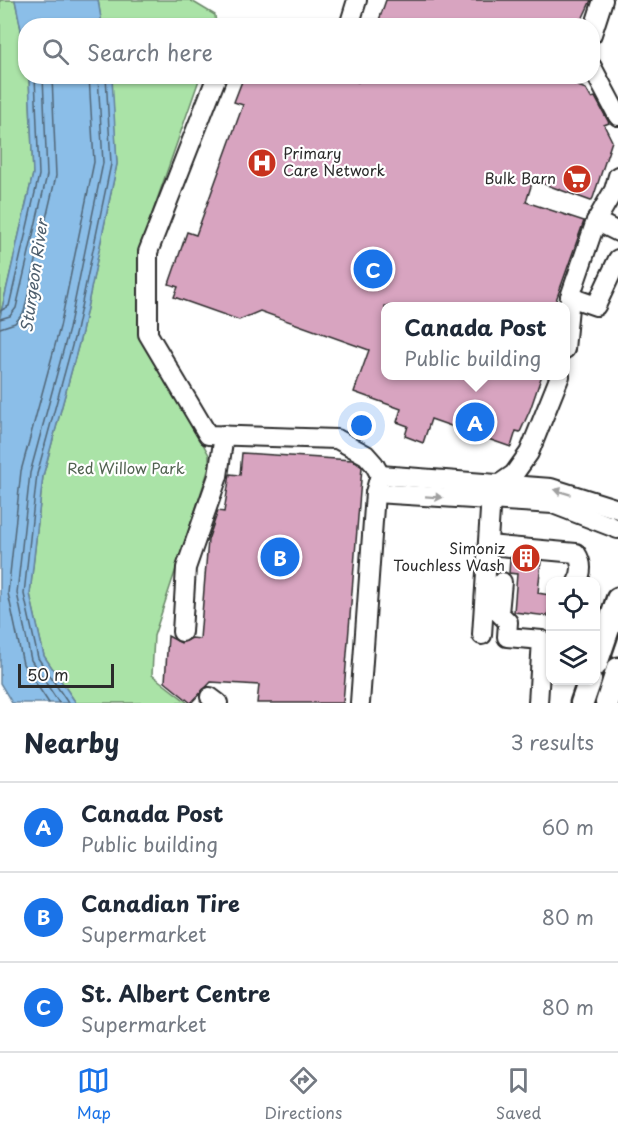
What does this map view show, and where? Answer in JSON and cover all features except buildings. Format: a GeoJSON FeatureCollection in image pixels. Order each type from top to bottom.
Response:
{"type":"FeatureCollection","features":[{"type":"Feature","properties":{"kind":"main road"},"geometry":{"type":"LineString","coordinates":[[600,652],[618,598]]}},
{"type":"Feature","properties":{"kind":"main road"},"geometry":{"type":"LineString","coordinates":[[612,696],[618,669]]}},
{"type":"Feature","properties":{"kind":"main road"},"geometry":{"type":"LineString","coordinates":[[582,703],[589,685]]}},
{"type":"Feature","properties":{"kind":"lane"},"geometry":{"type":"LineString","coordinates":[[351,18],[357,0]]}},
{"type":"Feature","properties":{"kind":"lane"},"geometry":{"type":"LineString","coordinates":[[597,18],[603,0]]}},
{"type":"Feature","properties":{"kind":"lane"},"geometry":{"type":"LineString","coordinates":[[600,83],[618,116]]}},
{"type":"Feature","properties":{"kind":"lane"},"geometry":{"type":"LineString","coordinates":[[214,84],[148,252],[148,334],[208,435],[337,439],[366,455],[377,484],[360,703]]}},
{"type":"Feature","properties":{"kind":"lane"},"geometry":{"type":"LineString","coordinates":[[570,302],[596,221],[614,190],[618,176]]}},
{"type":"Feature","properties":{"kind":"lane"},"geometry":{"type":"LineString","coordinates":[[596,221],[618,231]]}},
{"type":"Feature","properties":{"kind":"lane"},"geometry":{"type":"LineString","coordinates":[[570,297],[596,306],[616,270]]}},
{"type":"Feature","properties":{"kind":"lane"},"geometry":{"type":"LineString","coordinates":[[482,636],[490,510],[496,493],[529,453],[558,380]]}},
{"type":"Feature","properties":{"kind":"lane"},"geometry":{"type":"LineString","coordinates":[[182,632],[186,568],[218,476],[224,435]]}},
{"type":"Feature","properties":{"kind":"lane"},"geometry":{"type":"LineString","coordinates":[[377,484],[496,493],[553,504],[618,529]]}},
{"type":"Feature","properties":{"kind":"lane"},"geometry":{"type":"LineString","coordinates":[[496,493],[551,488],[618,508]]}},
{"type":"Feature","properties":{"kind":"lane"},"geometry":{"type":"LineString","coordinates":[[488,545],[576,553],[581,561],[580,577]]}},
{"type":"Feature","properties":{"kind":"lane"},"geometry":{"type":"LineString","coordinates":[[502,582],[499,613],[508,622],[507,637],[542,640],[538,703]]}},
{"type":"Feature","properties":{"kind":"green space"},"geometry":{"type":"Polygon","coordinates":[[[0,0],[15,0],[19,18],[18,84],[29,84],[33,174],[0,317],[0,0]]]}},
{"type":"Feature","properties":{"kind":"green space"},"geometry":{"type":"Polygon","coordinates":[[[98,0],[190,0],[215,15],[215,18],[101,18],[98,0]]]}},
{"type":"Feature","properties":{"kind":"green space","name":"Red Willow Park"},"geometry":{"type":"Polygon","coordinates":[[[111,84],[198,84],[144,237],[138,325],[209,455],[209,468],[154,636],[152,675],[188,703],[76,703],[44,656],[30,594],[43,476],[82,332],[117,164],[111,84]]]}},
{"type":"Feature","properties":{"kind":"water"},"geometry":{"type":"Polygon","coordinates":[[[15,0],[98,0],[101,18],[19,18],[15,0]]]}},
{"type":"Feature","properties":{"kind":"water","name":"Sturgeon River"},"geometry":{"type":"Polygon","coordinates":[[[29,84],[112,84],[117,164],[82,332],[43,476],[30,594],[44,656],[76,703],[12,703],[0,683],[0,317],[33,174],[29,84]]]}},
{"type":"Feature","properties":{"kind":"place","name":"Primary Care Network"},"geometry":{"type":"Point","coordinates":[262,163]}},
{"type":"Feature","properties":{"kind":"place","name":"Bulk Barn"},"geometry":{"type":"Point","coordinates":[577,179]}},
{"type":"Feature","properties":{"kind":"place","name":"St. Albert Centre"},"geometry":{"type":"Point","coordinates":[373,269]}},
{"type":"Feature","properties":{"kind":"place","name":"Canada Post"},"geometry":{"type":"Point","coordinates":[475,422]}},
{"type":"Feature","properties":{"kind":"place","name":"Canadian Tire"},"geometry":{"type":"Point","coordinates":[280,557]}},
{"type":"Feature","properties":{"kind":"place","name":"Simoniz Touchless Wash"},"geometry":{"type":"Point","coordinates":[526,558]}}]}
